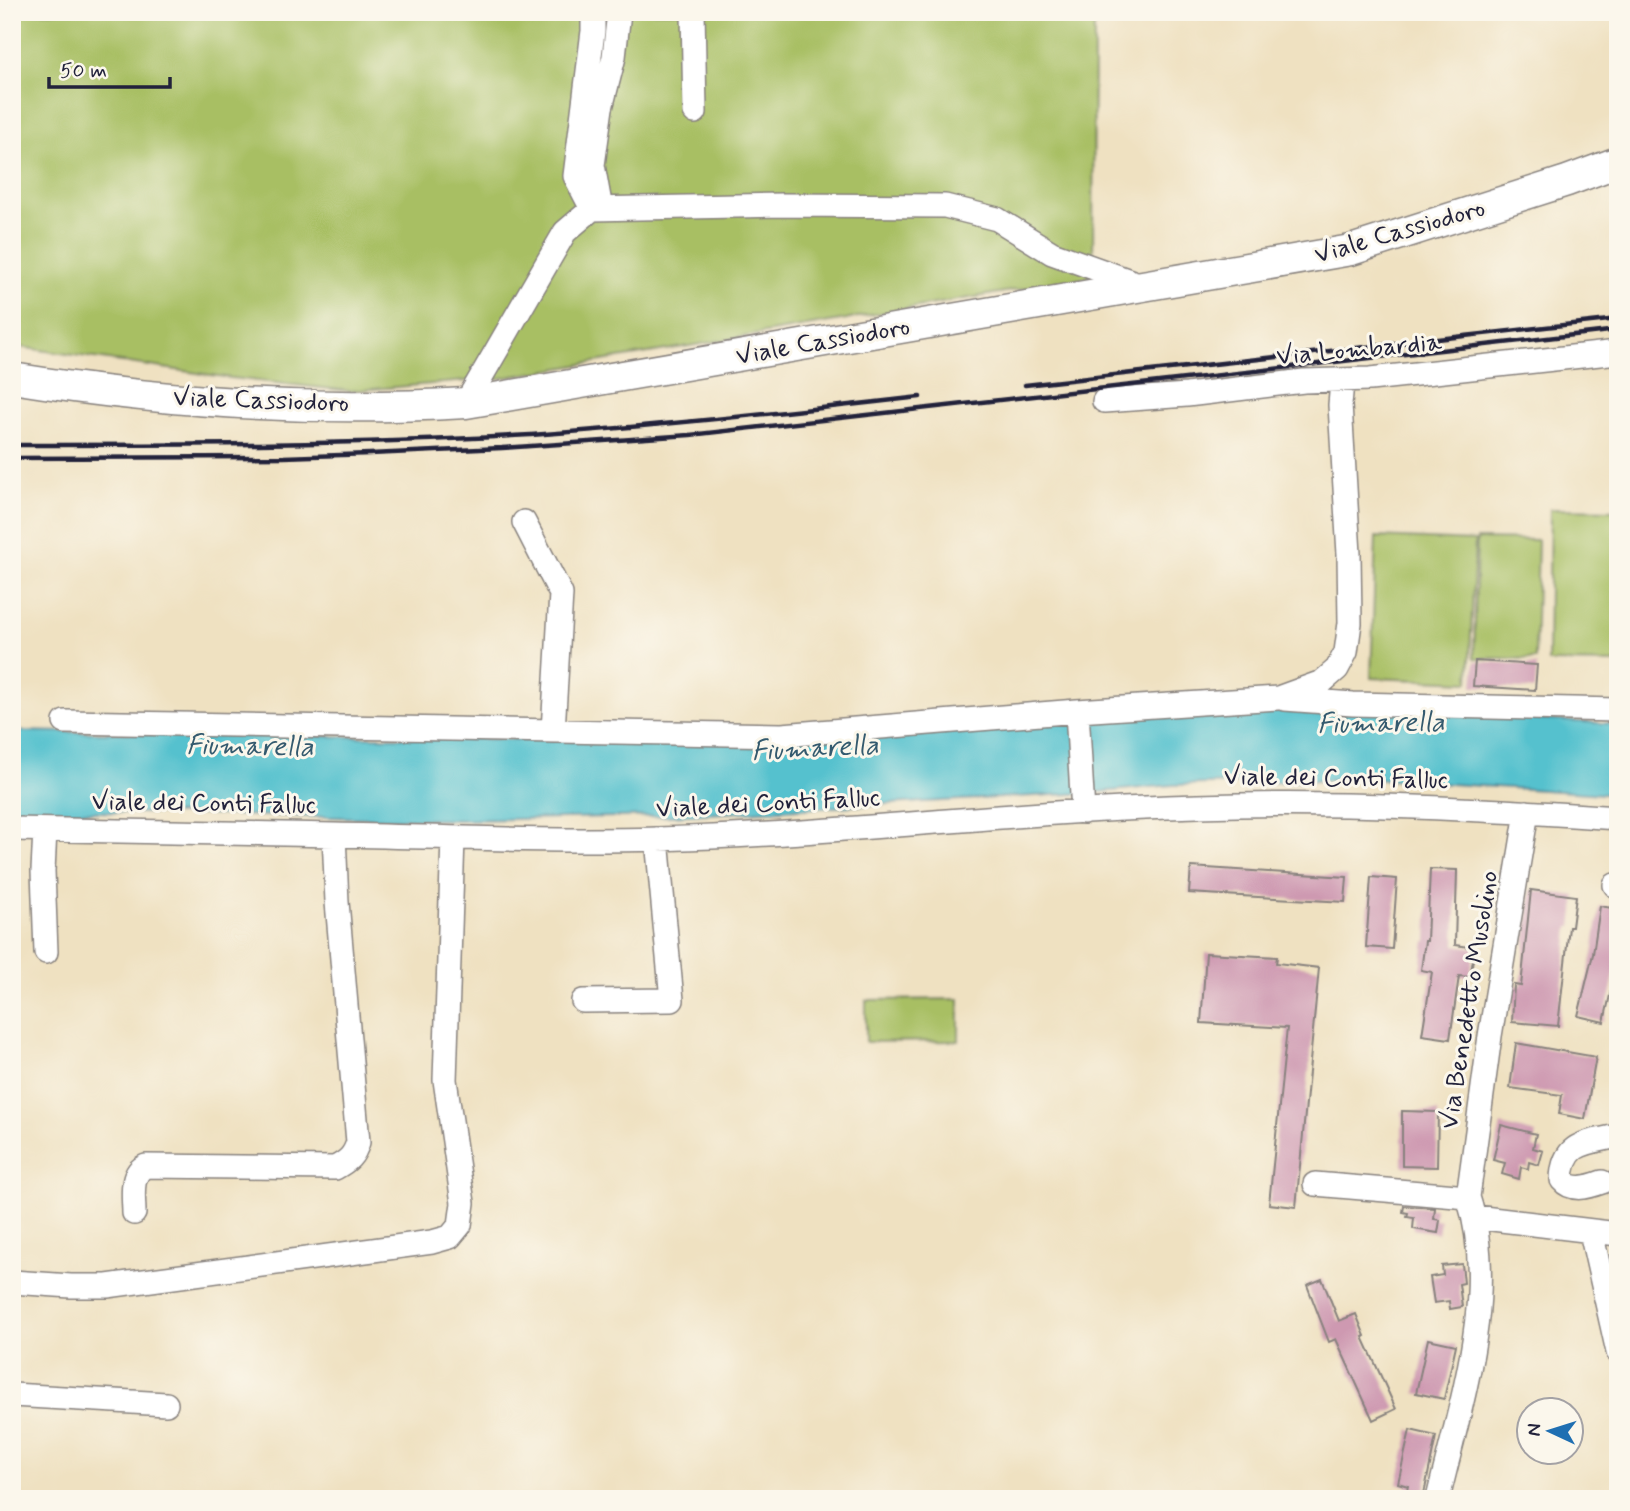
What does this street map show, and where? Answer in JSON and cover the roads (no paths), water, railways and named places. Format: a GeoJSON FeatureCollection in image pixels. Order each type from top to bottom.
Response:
{"type":"FeatureCollection","features":[{"type":"Feature","properties":{"kind":"main road","name":"Viale Cassiodoro"},"geometry":{"type":"LineString","coordinates":[[12,378],[163,397],[278,404],[404,407],[466,403],[1351,250],[1618,162]]}},
{"type":"Feature","properties":{"kind":"street"},"geometry":{"type":"LineString","coordinates":[[593,12],[575,176],[596,209]]}},
{"type":"Feature","properties":{"kind":"street"},"geometry":{"type":"LineString","coordinates":[[596,209],[593,165],[601,108],[614,57],[619,12]]}},
{"type":"Feature","properties":{"kind":"street"},"geometry":{"type":"LineString","coordinates":[[693,12],[695,112]]}},
{"type":"Feature","properties":{"kind":"street"},"geometry":{"type":"LineString","coordinates":[[466,403],[565,232],[596,209],[783,205],[945,206],[997,219],[1052,253],[1147,287]]}},
{"type":"Feature","properties":{"kind":"street","name":"Via Lombardia"},"geometry":{"type":"LineString","coordinates":[[1104,401],[1187,395],[1304,381],[1342,382],[1618,352]]}},
{"type":"Feature","properties":{"kind":"street"},"geometry":{"type":"LineString","coordinates":[[1278,698],[1322,682],[1337,669],[1348,643],[1349,554],[1340,405],[1342,382]]}},
{"type":"Feature","properties":{"kind":"street"},"geometry":{"type":"LineString","coordinates":[[524,522],[561,594],[553,731]]}},
{"type":"Feature","properties":{"kind":"street"},"geometry":{"type":"LineString","coordinates":[[65,722],[782,735],[1278,698],[1353,704],[1618,710]]}},
{"type":"Feature","properties":{"kind":"street"},"geometry":{"type":"LineString","coordinates":[[1078,714],[1083,803]]}},
{"type":"Feature","properties":{"kind":"street","name":"Viale dei Conti Falluc"},"geometry":{"type":"LineString","coordinates":[[12,829],[557,841],[657,839],[758,835],[1083,803],[1196,806],[1316,804],[1618,818]]}},
{"type":"Feature","properties":{"kind":"street","name":"Via Benedetto Musolino"},"geometry":{"type":"LineString","coordinates":[[1438,1499],[1476,1335],[1480,1264],[1472,1207],[1490,1036],[1527,812]]}},
{"type":"Feature","properties":{"kind":"street"},"geometry":{"type":"LineString","coordinates":[[45,830],[43,871],[46,952]]}},
{"type":"Feature","properties":{"kind":"street"},"geometry":{"type":"LineString","coordinates":[[134,1213],[135,1178],[140,1168],[146,1166],[335,1168],[348,1161],[355,1153],[358,1142],[337,902],[334,835]]}},
{"type":"Feature","properties":{"kind":"street"},"geometry":{"type":"LineString","coordinates":[[12,1282],[107,1286],[208,1270],[432,1242],[450,1237],[460,1225],[463,1203],[445,1080],[453,838]]}},
{"type":"Feature","properties":{"kind":"street"},"geometry":{"type":"LineString","coordinates":[[583,1000],[672,1000],[657,839]]}},
{"type":"Feature","properties":{"kind":"street"},"geometry":{"type":"LineString","coordinates":[[1602,1182],[1590,1187],[1571,1188],[1566,1185],[1562,1180],[1566,1155],[1572,1148],[1618,1136]]}},
{"type":"Feature","properties":{"kind":"street"},"geometry":{"type":"LineString","coordinates":[[1315,1184],[1472,1207],[1591,1232],[1618,1234]]}},
{"type":"Feature","properties":{"kind":"street"},"geometry":{"type":"LineString","coordinates":[[1591,1232],[1618,1352]]}},
{"type":"Feature","properties":{"kind":"street"},"geometry":{"type":"LineString","coordinates":[[12,1395],[166,1404]]}},
{"type":"Feature","properties":{"kind":"water","name":"Fiumarella"},"geometry":{"type":"Polygon","coordinates":[[[1356,709],[1618,724],[1618,795],[1375,779],[1173,785],[1089,793],[668,816],[458,820],[12,810],[12,731],[561,740],[1207,711],[1356,709]]]}},
{"type":"Feature","properties":{"kind":"railway"},"geometry":{"type":"LineString","coordinates":[[1025,385],[1618,319]]}},
{"type":"Feature","properties":{"kind":"railway"},"geometry":{"type":"LineString","coordinates":[[12,458],[284,457],[502,448],[690,435],[1618,330]]}},
{"type":"Feature","properties":{"kind":"railway"},"geometry":{"type":"LineString","coordinates":[[12,445],[336,443],[531,435],[920,397]]}}]}
